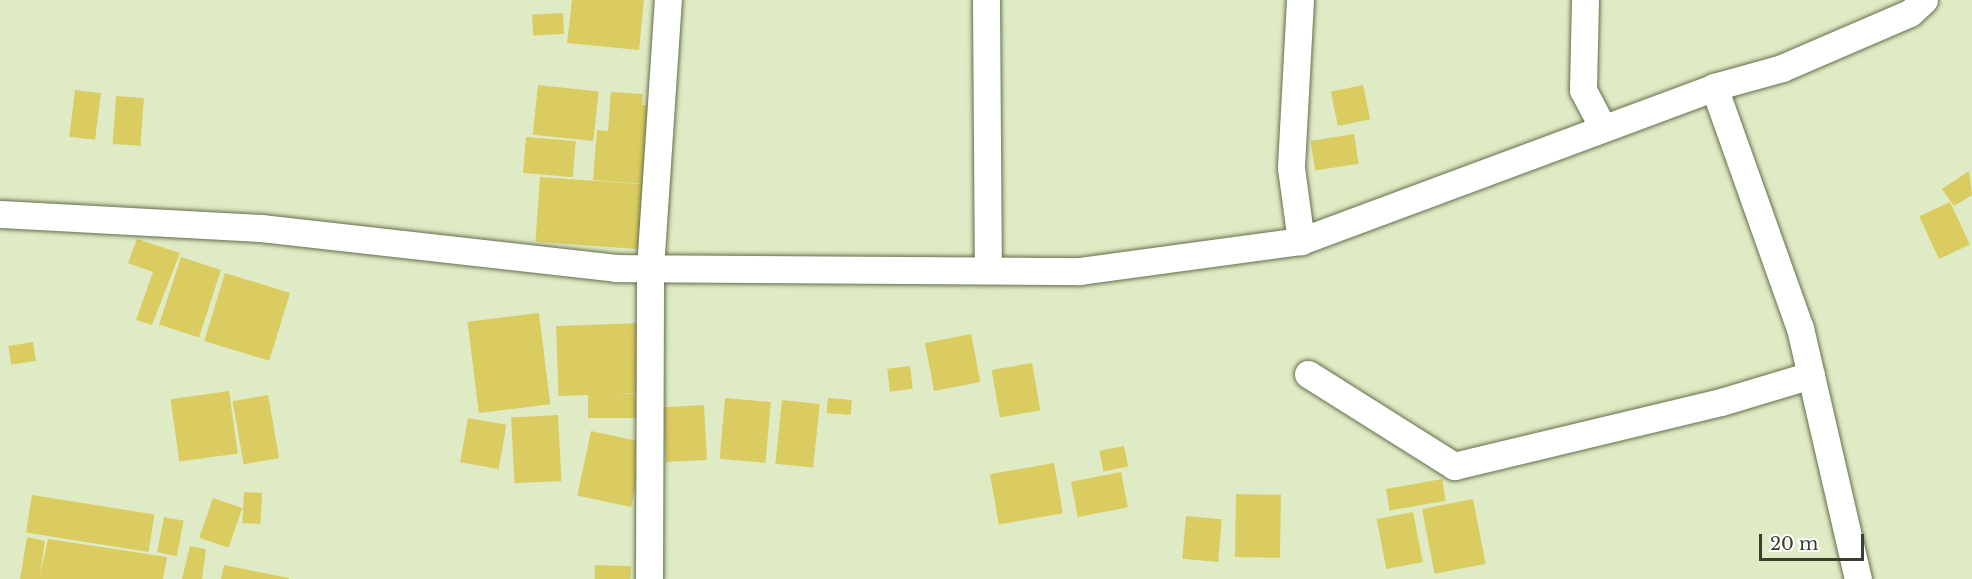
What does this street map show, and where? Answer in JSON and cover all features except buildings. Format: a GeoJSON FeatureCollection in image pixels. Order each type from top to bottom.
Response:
{"type":"FeatureCollection","features":[{"type":"Feature","properties":{"kind":"street"},"geometry":{"type":"LineString","coordinates":[[649,579],[650,268],[668,0]]}},
{"type":"Feature","properties":{"kind":"street"},"geometry":{"type":"LineString","coordinates":[[986,0],[988,270]]}},
{"type":"Feature","properties":{"kind":"street"},"geometry":{"type":"LineString","coordinates":[[1300,0],[1291,168],[1301,242]]}},
{"type":"Feature","properties":{"kind":"street"},"geometry":{"type":"LineString","coordinates":[[1586,0],[1583,90],[1603,128]]}},
{"type":"Feature","properties":{"kind":"street"},"geometry":{"type":"LineString","coordinates":[[0,214],[261,228],[650,268],[1079,271],[1301,242],[1714,87],[1782,68],[1910,14],[1924,0]]}},
{"type":"Feature","properties":{"kind":"street"},"geometry":{"type":"LineString","coordinates":[[1714,87],[1800,328],[1858,579]]}},
{"type":"Feature","properties":{"kind":"street"},"geometry":{"type":"LineString","coordinates":[[1308,374],[1454,466],[1811,375]]}}]}
